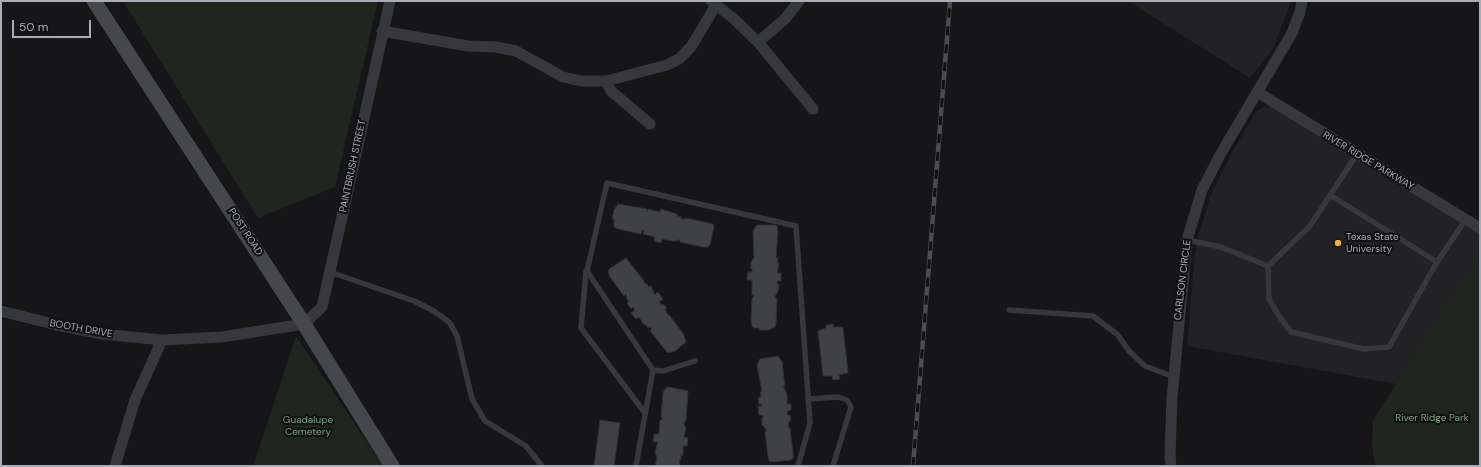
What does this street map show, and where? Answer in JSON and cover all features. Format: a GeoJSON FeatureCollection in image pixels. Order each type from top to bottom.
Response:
{"type":"FeatureCollection","features":[{"type":"Feature","properties":{"kind":"street","name":"POST ROAD"},"geometry":{"type":"LineString","coordinates":[[94,1],[304,324],[392,466]]}},
{"type":"Feature","properties":{"kind":"street","name":"PAINTBRUSH STREET"},"geometry":{"type":"LineString","coordinates":[[304,324],[322,307],[382,31],[390,1]]}},
{"type":"Feature","properties":{"kind":"street"},"geometry":{"type":"LineString","coordinates":[[758,42],[785,19],[799,1]]}},
{"type":"Feature","properties":{"kind":"street","name":"CARLSON CIRCLE"},"geometry":{"type":"LineString","coordinates":[[1171,466],[1170,455],[1174,377],[1187,240],[1202,190],[1220,155],[1292,33],[1300,12],[1302,1]]}},
{"type":"Feature","properties":{"kind":"street"},"geometry":{"type":"LineString","coordinates":[[382,31],[468,46],[496,47],[516,51],[563,77],[581,81],[606,81],[667,65],[679,59],[691,47],[713,3],[758,42],[813,109]]}},
{"type":"Feature","properties":{"kind":"street"},"geometry":{"type":"LineString","coordinates":[[606,81],[611,91],[650,124]]}},
{"type":"Feature","properties":{"kind":"street","name":"RIVER RIDGE PARKWAY"},"geometry":{"type":"LineString","coordinates":[[1257,92],[1480,228]]}},
{"type":"Feature","properties":{"kind":"street","name":"BOOTH DRIVE"},"geometry":{"type":"LineString","coordinates":[[1,311],[64,327],[102,334],[162,340],[222,336],[304,324]]}},
{"type":"Feature","properties":{"kind":"street"},"geometry":{"type":"LineString","coordinates":[[115,466],[136,400],[162,340]]}},
{"type":"Feature","properties":{"kind":"lane"},"geometry":{"type":"LineString","coordinates":[[1357,154],[1310,226],[1268,266],[1269,299],[1291,332],[1364,349],[1389,347],[1437,262],[1466,220]]}},
{"type":"Feature","properties":{"kind":"lane"},"geometry":{"type":"LineString","coordinates":[[645,413],[581,328],[586,271],[607,183],[796,226],[810,423],[798,466]]}},
{"type":"Feature","properties":{"kind":"lane"},"geometry":{"type":"LineString","coordinates":[[1330,195],[1437,262]]}},
{"type":"Feature","properties":{"kind":"lane"},"geometry":{"type":"LineString","coordinates":[[1187,240],[1221,246],[1268,266]]}},
{"type":"Feature","properties":{"kind":"lane"},"geometry":{"type":"LineString","coordinates":[[586,271],[653,370],[663,372],[695,361]]}},
{"type":"Feature","properties":{"kind":"lane"},"geometry":{"type":"LineString","coordinates":[[330,272],[414,302],[434,311],[450,323],[457,336],[472,399],[485,421],[526,446],[542,466]]}},
{"type":"Feature","properties":{"kind":"lane"},"geometry":{"type":"LineString","coordinates":[[1009,310],[1093,316],[1118,335],[1130,351],[1145,366],[1174,377]]}},
{"type":"Feature","properties":{"kind":"lane"},"geometry":{"type":"LineString","coordinates":[[636,466],[653,370]]}},
{"type":"Feature","properties":{"kind":"lane"},"geometry":{"type":"LineString","coordinates":[[808,400],[838,397],[847,400],[851,407],[833,466]]}},
{"type":"Feature","properties":{"kind":"shaded area"},"geometry":{"type":"Polygon","coordinates":[[[1128,1],[1291,1],[1273,49],[1250,78],[1128,1]]]}},
{"type":"Feature","properties":{"kind":"shaded area","name":"Texas State University"},"geometry":{"type":"Polygon","coordinates":[[[1265,106],[1274,107],[1480,233],[1480,263],[1401,385],[1187,346],[1195,253],[1210,197],[1233,150],[1257,111],[1265,106]]]}},
{"type":"Feature","properties":{"kind":"green space"},"geometry":{"type":"Polygon","coordinates":[[[123,1],[378,1],[335,187],[258,218],[123,1]]]}},
{"type":"Feature","properties":{"kind":"green space","name":"River Ridge Park"},"geometry":{"type":"Polygon","coordinates":[[[1477,258],[1480,260],[1480,466],[1375,466],[1372,445],[1373,420],[1477,258]]]}},
{"type":"Feature","properties":{"kind":"green space","name":"Guadalupe Cemetery"},"geometry":{"type":"Polygon","coordinates":[[[296,336],[383,466],[253,466],[296,336]]]}},
{"type":"Feature","properties":{"kind":"building"},"geometry":{"type":"Polygon","coordinates":[[[618,204],[647,209],[647,212],[648,209],[660,212],[661,209],[677,214],[677,216],[682,217],[681,219],[685,218],[713,224],[714,227],[710,245],[708,247],[703,247],[680,242],[680,240],[671,241],[662,239],[661,243],[654,241],[655,237],[643,234],[644,230],[642,230],[641,234],[618,229],[614,227],[614,219],[612,219],[614,210],[618,204]]]}},
{"type":"Feature","properties":{"kind":"building"},"geometry":{"type":"Polygon","coordinates":[[[757,225],[775,225],[777,226],[778,231],[776,258],[778,258],[777,263],[779,263],[777,273],[781,273],[781,281],[777,281],[777,284],[779,284],[778,291],[775,296],[777,299],[775,327],[768,330],[759,330],[759,328],[754,328],[751,322],[752,298],[754,295],[752,295],[752,280],[747,280],[748,272],[752,272],[751,262],[754,258],[753,231],[757,225]]]}},
{"type":"Feature","properties":{"kind":"building"},"geometry":{"type":"Polygon","coordinates":[[[626,258],[645,284],[646,283],[649,287],[651,286],[655,295],[658,292],[663,299],[659,302],[667,308],[665,309],[667,314],[684,335],[686,342],[675,351],[668,353],[650,331],[652,329],[650,327],[648,328],[645,324],[644,325],[639,317],[636,319],[631,313],[635,310],[633,307],[631,309],[627,303],[629,302],[626,298],[626,294],[624,296],[610,277],[608,272],[609,269],[626,258]]]}},
{"type":"Feature","properties":{"kind":"building"},"geometry":{"type":"Polygon","coordinates":[[[833,324],[833,327],[843,327],[848,373],[839,375],[840,379],[833,380],[832,376],[823,376],[818,331],[826,328],[826,325],[833,324]]]}},
{"type":"Feature","properties":{"kind":"building"},"geometry":{"type":"Polygon","coordinates":[[[778,356],[782,362],[785,386],[783,386],[787,394],[787,404],[791,404],[791,410],[787,411],[788,415],[790,415],[791,421],[789,421],[788,426],[790,429],[793,458],[791,460],[772,462],[769,461],[768,456],[765,432],[766,429],[762,425],[763,415],[759,415],[758,406],[762,406],[759,404],[758,398],[761,397],[760,392],[762,392],[757,365],[760,359],[778,356]]]}},
{"type":"Feature","properties":{"kind":"building"},"geometry":{"type":"Polygon","coordinates":[[[668,387],[688,391],[686,420],[684,422],[686,427],[684,437],[688,438],[687,446],[683,446],[683,456],[681,455],[681,460],[679,460],[680,466],[655,466],[657,458],[655,452],[658,442],[653,442],[654,434],[659,434],[660,420],[662,420],[663,393],[668,387]]]}},
{"type":"Feature","properties":{"kind":"building"},"geometry":{"type":"Polygon","coordinates":[[[600,420],[620,423],[614,466],[594,466],[600,420]]]}},
{"type":"Feature","properties":{"kind":"railway"},"geometry":{"type":"LineString","coordinates":[[913,466],[950,1]]}},
{"type":"Feature","properties":{"kind":"place","name":"Texas State University"},"geometry":{"type":"Point","coordinates":[1338,243]}}]}
